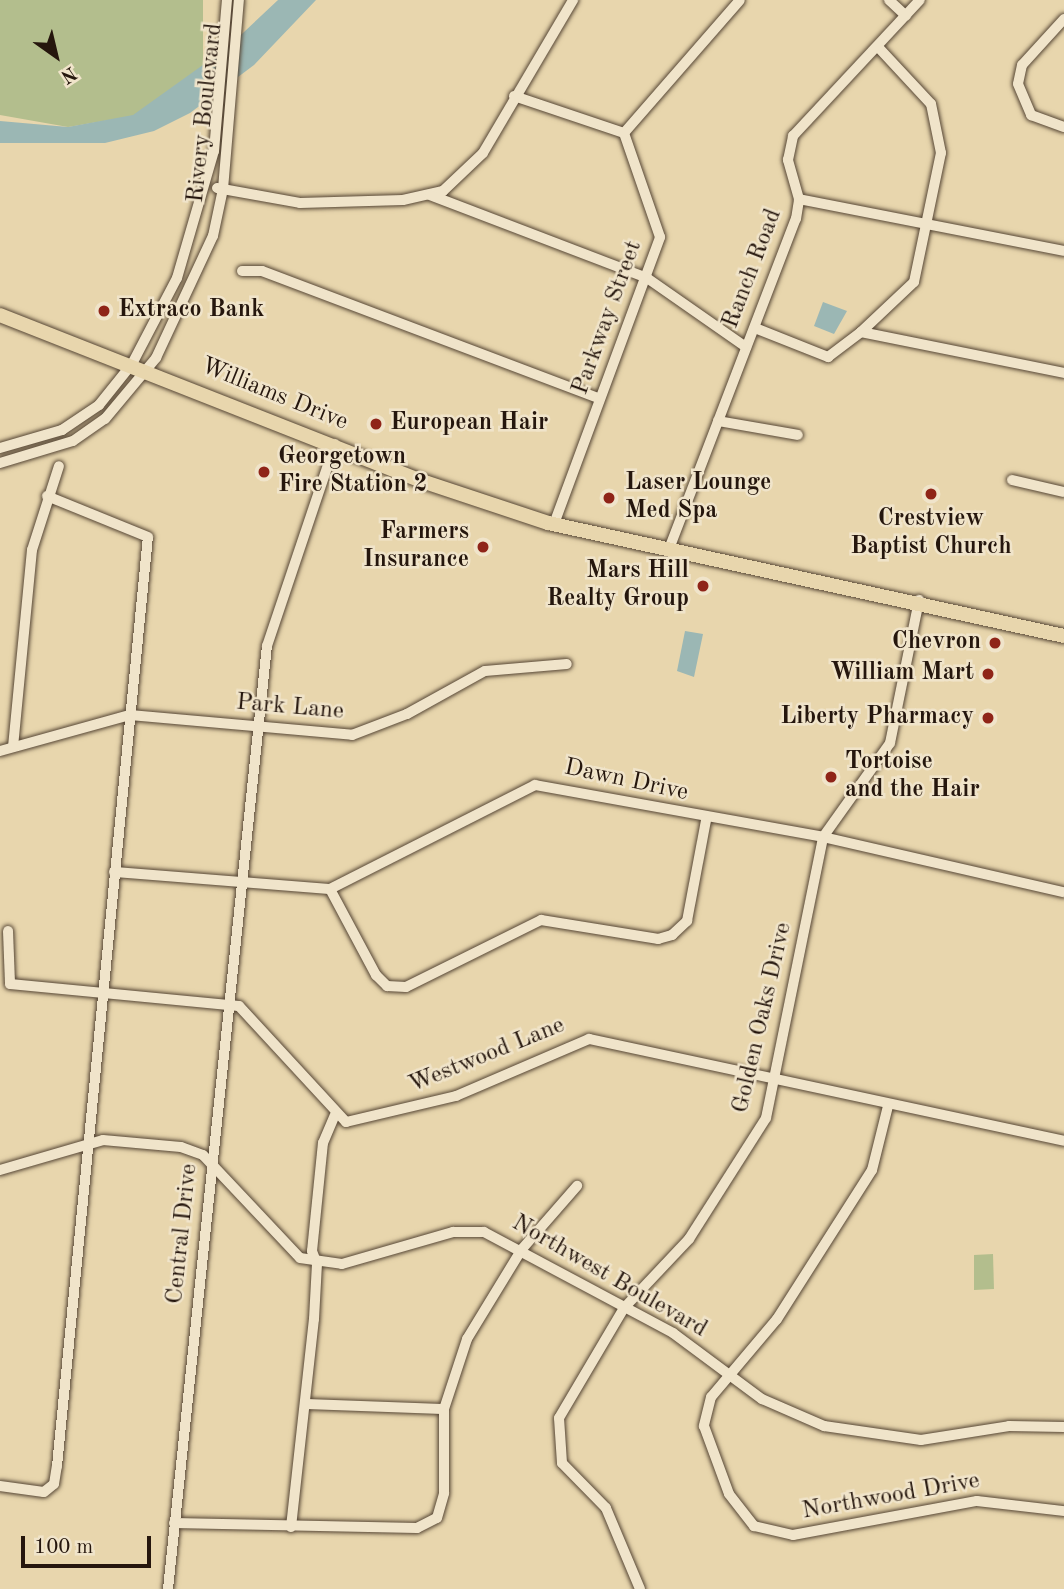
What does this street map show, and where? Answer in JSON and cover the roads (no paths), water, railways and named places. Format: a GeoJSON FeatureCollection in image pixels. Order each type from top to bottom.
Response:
{"type":"FeatureCollection","features":[{"type":"Feature","properties":{"kind":"main road","name":"Williams Drive"},"geometry":{"type":"LineString","coordinates":[[0,315],[150,370],[335,444],[554,524],[919,600],[1064,636]]}},
{"type":"Feature","properties":{"kind":"street","name":"Rivery Boulevard"},"geometry":{"type":"LineString","coordinates":[[0,448],[37,440],[88,414],[132,364],[177,278],[207,187],[227,0]]}},
{"type":"Feature","properties":{"kind":"street","name":"Rivery Boulevard"},"geometry":{"type":"LineString","coordinates":[[0,463],[72,441],[105,419],[150,370],[200,268],[223,189],[239,0]]}},
{"type":"Feature","properties":{"kind":"street"},"geometry":{"type":"LineString","coordinates":[[430,195],[470,171],[573,0]]}},
{"type":"Feature","properties":{"kind":"street"},"geometry":{"type":"LineString","coordinates":[[514,96],[624,133],[740,0]]}},
{"type":"Feature","properties":{"kind":"street"},"geometry":{"type":"LineString","coordinates":[[889,0],[906,16]]}},
{"type":"Feature","properties":{"kind":"street","name":"Ranch Road"},"geometry":{"type":"LineString","coordinates":[[669,549],[755,327],[799,199],[788,160],[793,136],[920,0]]}},
{"type":"Feature","properties":{"kind":"street"},"geometry":{"type":"LineString","coordinates":[[1064,19],[1022,65],[1018,84],[1031,115],[1064,127]]}},
{"type":"Feature","properties":{"kind":"street"},"geometry":{"type":"LineString","coordinates":[[755,327],[828,357],[861,332],[914,282],[941,153],[934,113],[878,47]]}},
{"type":"Feature","properties":{"kind":"street","name":"Parkway Street"},"geometry":{"type":"LineString","coordinates":[[554,524],[647,278],[659,224],[624,133]]}},
{"type":"Feature","properties":{"kind":"street"},"geometry":{"type":"LineString","coordinates":[[207,187],[300,203],[430,195],[647,278],[746,346]]}},
{"type":"Feature","properties":{"kind":"street"},"geometry":{"type":"LineString","coordinates":[[799,199],[1064,251]]}},
{"type":"Feature","properties":{"kind":"street"},"geometry":{"type":"LineString","coordinates":[[242,271],[262,271],[600,399]]}},
{"type":"Feature","properties":{"kind":"street"},"geometry":{"type":"LineString","coordinates":[[861,332],[1064,373]]}},
{"type":"Feature","properties":{"kind":"street"},"geometry":{"type":"LineString","coordinates":[[718,421],[798,435]]}},
{"type":"Feature","properties":{"kind":"street","name":"Central Drive"},"geometry":{"type":"LineString","coordinates":[[168,1589],[256,727],[277,608],[335,444]]}},
{"type":"Feature","properties":{"kind":"street"},"geometry":{"type":"LineString","coordinates":[[13,747],[32,550],[47,496],[59,466]]}},
{"type":"Feature","properties":{"kind":"street"},"geometry":{"type":"LineString","coordinates":[[1012,480],[1064,492]]}},
{"type":"Feature","properties":{"kind":"street"},"geometry":{"type":"LineString","coordinates":[[0,1486],[34,1493],[54,1484],[148,537],[47,496]]}},
{"type":"Feature","properties":{"kind":"street","name":"Golden Oaks Drive"},"geometry":{"type":"LineString","coordinates":[[640,1589],[606,1508],[568,1471],[556,1446],[563,1410],[624,1308],[689,1239],[757,1134],[774,1083],[822,837],[890,743],[919,600]]}},
{"type":"Feature","properties":{"kind":"street","name":"Park Lane"},"geometry":{"type":"LineString","coordinates":[[0,751],[130,715],[352,735],[407,714],[485,671],[567,664]]}},
{"type":"Feature","properties":{"kind":"street","name":"Dawn Drive"},"geometry":{"type":"LineString","coordinates":[[330,889],[535,785],[706,820],[822,837],[1064,892]]}},
{"type":"Feature","properties":{"kind":"street"},"geometry":{"type":"LineString","coordinates":[[114,872],[330,889],[376,975],[387,986],[406,987],[541,920],[658,939],[672,935],[687,920],[706,820]]}},
{"type":"Feature","properties":{"kind":"street"},"geometry":{"type":"LineString","coordinates":[[8,931],[10,984],[228,1004],[249,1013],[335,1115],[323,1143],[312,1251],[317,1264],[291,1527]]}},
{"type":"Feature","properties":{"kind":"street","name":"Westwood Lane"},"geometry":{"type":"LineString","coordinates":[[335,1115],[357,1122],[420,1107],[589,1038],[774,1083],[1064,1141]]}},
{"type":"Feature","properties":{"kind":"street","name":"Northwood Drive"},"geometry":{"type":"LineString","coordinates":[[888,1106],[872,1170],[777,1318],[710,1397],[704,1426],[737,1512],[762,1530],[810,1533],[991,1500],[1064,1511]]}},
{"type":"Feature","properties":{"kind":"street","name":"Northwest Boulevard"},"geometry":{"type":"LineString","coordinates":[[0,1170],[86,1143],[113,1139],[181,1147],[212,1164],[285,1249],[317,1264],[342,1264],[453,1232],[484,1232],[522,1249],[686,1342],[728,1376],[793,1415],[864,1436],[921,1440],[1009,1426],[1064,1427]]}},
{"type":"Feature","properties":{"kind":"street"},"geometry":{"type":"LineString","coordinates":[[174,1523],[418,1528],[437,1518],[444,1493],[444,1409],[467,1339],[522,1249],[577,1186]]}},
{"type":"Feature","properties":{"kind":"street"},"geometry":{"type":"LineString","coordinates":[[305,1404],[444,1409]]}},
{"type":"Feature","properties":{"kind":"water"},"geometry":{"type":"Polygon","coordinates":[[[278,0],[316,0],[254,65],[190,113],[154,131],[105,143],[0,143],[0,121],[68,127],[133,115],[228,47],[278,0]]]}},
{"type":"Feature","properties":{"kind":"water"},"geometry":{"type":"Polygon","coordinates":[[[823,302],[847,311],[834,334],[814,326],[823,302]]]}},
{"type":"Feature","properties":{"kind":"water"},"geometry":{"type":"Polygon","coordinates":[[[685,631],[703,634],[694,677],[677,671],[685,631]]]}},
{"type":"Feature","properties":{"kind":"place","name":"Extraco Bank"},"geometry":{"type":"Point","coordinates":[104,311]}},
{"type":"Feature","properties":{"kind":"place","name":"European Hair"},"geometry":{"type":"Point","coordinates":[376,424]}},
{"type":"Feature","properties":{"kind":"place","name":"Georgetown Fire Station 2"},"geometry":{"type":"Point","coordinates":[264,472]}},
{"type":"Feature","properties":{"kind":"place","name":"Crestview Baptist Church"},"geometry":{"type":"Point","coordinates":[931,494]}},
{"type":"Feature","properties":{"kind":"place","name":"Laser Lounge Med Spa"},"geometry":{"type":"Point","coordinates":[609,498]}},
{"type":"Feature","properties":{"kind":"place","name":"Farmers Insurance"},"geometry":{"type":"Point","coordinates":[483,547]}},
{"type":"Feature","properties":{"kind":"place","name":"Mars Hill Realty Group"},"geometry":{"type":"Point","coordinates":[703,586]}},
{"type":"Feature","properties":{"kind":"place","name":"Chevron"},"geometry":{"type":"Point","coordinates":[995,643]}},
{"type":"Feature","properties":{"kind":"place","name":"William Mart"},"geometry":{"type":"Point","coordinates":[988,674]}},
{"type":"Feature","properties":{"kind":"place","name":"Liberty Pharmacy"},"geometry":{"type":"Point","coordinates":[988,718]}},
{"type":"Feature","properties":{"kind":"place","name":"Tortoise and the Hair"},"geometry":{"type":"Point","coordinates":[831,777]}}]}
